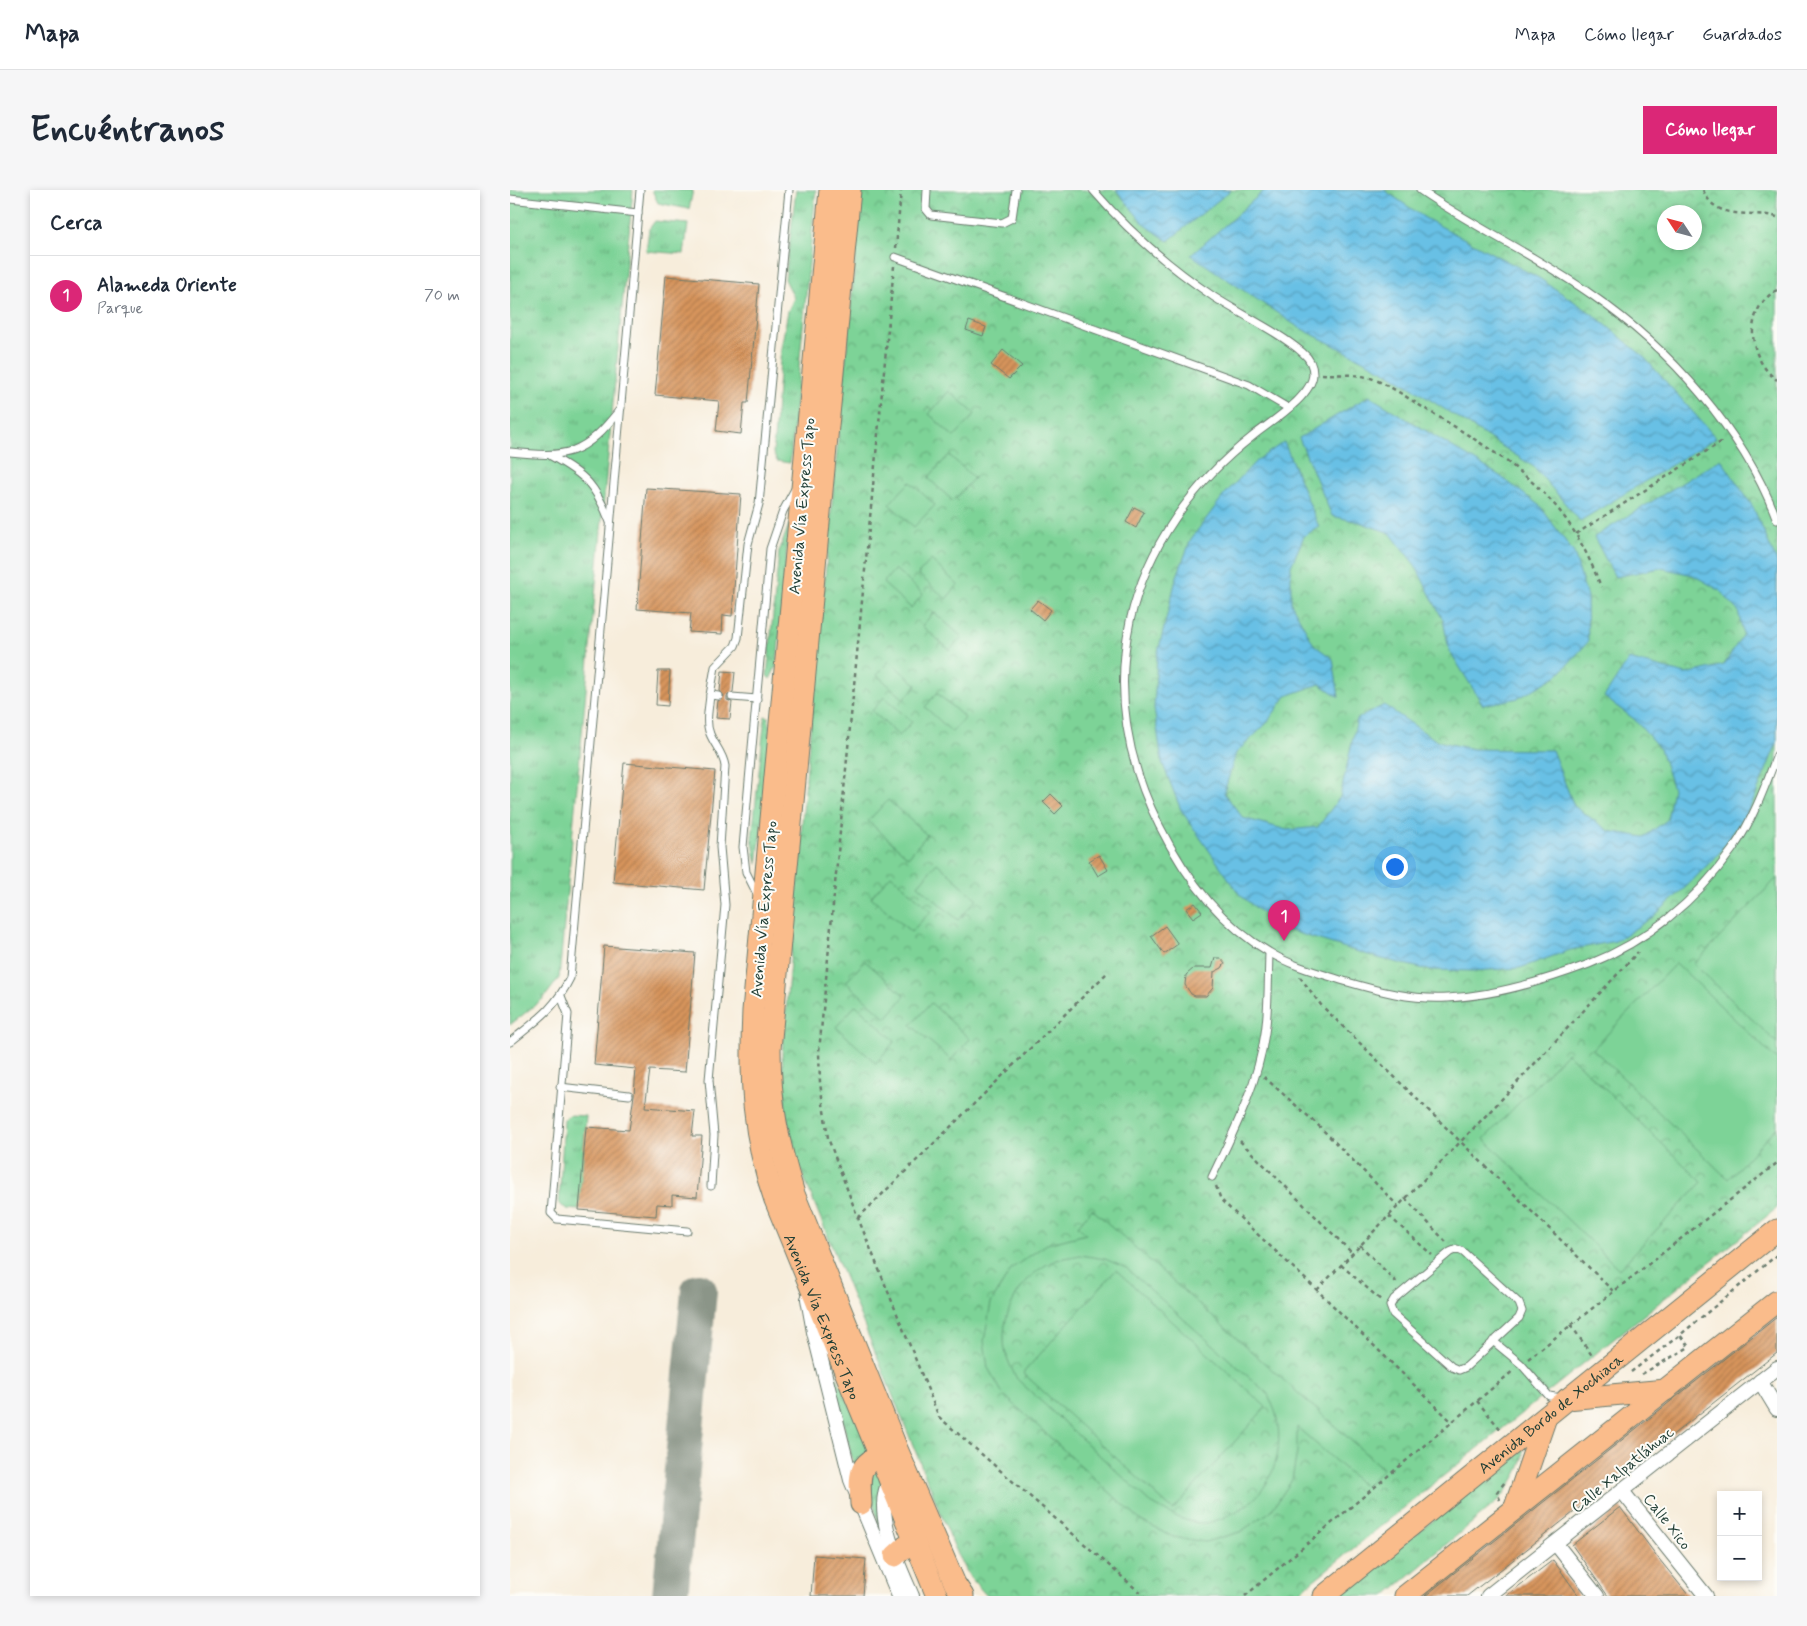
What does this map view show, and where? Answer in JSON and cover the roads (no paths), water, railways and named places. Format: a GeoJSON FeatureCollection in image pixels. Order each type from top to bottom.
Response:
{"type":"FeatureCollection","features":[{"type":"Feature","properties":{"kind":"main road","name":"Avenida Vía Express Tapo"},"geometry":{"type":"LineString","coordinates":[[830,190],[763,904],[752,1036],[753,1110],[768,1180],[803,1269],[898,1477],[959,1592]]}},
{"type":"Feature","properties":{"kind":"main road","name":"Avenida Vía Express Tapo"},"geometry":{"type":"LineString","coordinates":[[850,190],[770,1050],[770,1090],[781,1153],[794,1194],[888,1453]]}},
{"type":"Feature","properties":{"kind":"main road","name":"Avenida Bordo de Xochiaca"},"geometry":{"type":"LineString","coordinates":[[1324,1596],[1546,1417],[1558,1398],[1777,1230]]}},
{"type":"Feature","properties":{"kind":"main road"},"geometry":{"type":"LineString","coordinates":[[1405,1596],[1777,1301]]}},
{"type":"Feature","properties":{"kind":"main road"},"geometry":{"type":"LineString","coordinates":[[1558,1398],[1666,1390]]}},
{"type":"Feature","properties":{"kind":"main road"},"geometry":{"type":"LineString","coordinates":[[1515,1507],[1546,1417]]}},
{"type":"Feature","properties":{"kind":"main road"},"geometry":{"type":"LineString","coordinates":[[861,1504],[860,1471],[869,1460],[888,1453]]}},
{"type":"Feature","properties":{"kind":"main road","name":"Avenida Vía Express Tapo"},"geometry":{"type":"LineString","coordinates":[[898,1477],[917,1548],[937,1596]]}},
{"type":"Feature","properties":{"kind":"main road"},"geometry":{"type":"LineString","coordinates":[[895,1556],[906,1546],[917,1548]]}},
{"type":"Feature","properties":{"kind":"street"},"geometry":{"type":"LineString","coordinates":[[803,1269],[814,1332],[851,1480],[900,1596]]}},
{"type":"Feature","properties":{"kind":"street","name":"Calle Xalpatláhuac"},"geometry":{"type":"LineString","coordinates":[[1491,1595],[1777,1368]]}},
{"type":"Feature","properties":{"kind":"street"},"geometry":{"type":"LineString","coordinates":[[1760,1381],[1777,1409]]}},
{"type":"Feature","properties":{"kind":"street"},"geometry":{"type":"LineString","coordinates":[[898,1477],[885,1491],[884,1503],[887,1528],[895,1556],[912,1596]]}},
{"type":"Feature","properties":{"kind":"street","name":"Calle Xico"},"geometry":{"type":"LineString","coordinates":[[1622,1491],[1706,1596]]}},
{"type":"Feature","properties":{"kind":"street"},"geometry":{"type":"LineString","coordinates":[[1556,1544],[1597,1596]]}},
{"type":"Feature","properties":{"kind":"lane"},"geometry":{"type":"LineString","coordinates":[[510,1042],[551,1008],[561,996],[570,978],[640,190]]}},
{"type":"Feature","properties":{"kind":"lane"},"geometry":{"type":"LineString","coordinates":[[711,1186],[714,1135],[709,1080],[724,905],[720,847],[725,766],[723,755],[710,735],[707,723],[714,667],[734,646],[738,638],[748,544],[760,504],[789,190]]}},
{"type":"Feature","properties":{"kind":"lane"},"geometry":{"type":"LineString","coordinates":[[928,190],[926,209],[931,215],[1002,223],[1012,218],[1016,190]]}},
{"type":"Feature","properties":{"kind":"lane"},"geometry":{"type":"LineString","coordinates":[[1093,190],[1139,240],[1172,267],[1307,356],[1312,363],[1313,374],[1306,393],[1239,447],[1194,491],[1165,532],[1140,588],[1130,621],[1124,662],[1124,705],[1127,732],[1146,799],[1166,839],[1196,887],[1231,925],[1269,952],[1289,962],[1381,992],[1414,997],[1447,998],[1521,986],[1548,978],[1617,953],[1652,933],[1677,911],[1733,849],[1751,816],[1777,755]]}},
{"type":"Feature","properties":{"kind":"lane"},"geometry":{"type":"LineString","coordinates":[[1420,190],[1590,294],[1626,320],[1667,358],[1732,435],[1766,489],[1777,520]]}},
{"type":"Feature","properties":{"kind":"lane"},"geometry":{"type":"LineString","coordinates":[[510,199],[638,213]]}},
{"type":"Feature","properties":{"kind":"lane"},"geometry":{"type":"LineString","coordinates":[[895,257],[1249,386],[1288,408]]}},
{"type":"Feature","properties":{"kind":"lane"},"geometry":{"type":"LineString","coordinates":[[510,452],[551,456],[576,450],[591,442],[606,428],[621,408]]}},
{"type":"Feature","properties":{"kind":"lane"},"geometry":{"type":"LineString","coordinates":[[551,456],[576,469],[588,481],[600,497],[611,524]]}},
{"type":"Feature","properties":{"kind":"lane"},"geometry":{"type":"LineString","coordinates":[[763,904],[746,872],[743,846],[770,549],[783,511],[804,473]]}},
{"type":"Feature","properties":{"kind":"lane"},"geometry":{"type":"LineString","coordinates":[[710,695],[719,696]]}},
{"type":"Feature","properties":{"kind":"lane"},"geometry":{"type":"LineString","coordinates":[[732,697],[757,699]]}},
{"type":"Feature","properties":{"kind":"lane"},"geometry":{"type":"LineString","coordinates":[[1212,1177],[1233,1134],[1257,1070],[1265,1032],[1269,952]]}},
{"type":"Feature","properties":{"kind":"lane"},"geometry":{"type":"LineString","coordinates":[[561,996],[568,1014],[560,1087],[551,1213],[553,1217],[687,1231]]}},
{"type":"Feature","properties":{"kind":"lane"},"geometry":{"type":"LineString","coordinates":[[560,1087],[629,1095]]}},
{"type":"Feature","properties":{"kind":"lane"},"geometry":{"type":"LineString","coordinates":[[1453,1250],[1463,1252],[1522,1307],[1519,1318],[1493,1341],[1466,1367],[1456,1369],[1393,1314],[1390,1306],[1394,1299],[1404,1290],[1453,1250]]}},
{"type":"Feature","properties":{"kind":"lane"},"geometry":{"type":"LineString","coordinates":[[1493,1341],[1558,1398]]}},
{"type":"Feature","properties":{"kind":"water"},"geometry":{"type":"Polygon","coordinates":[[[1116,190],[1231,190],[1168,241],[1144,224],[1116,190]]]}},
{"type":"Feature","properties":{"kind":"water"},"geometry":{"type":"Polygon","coordinates":[[[1265,190],[1384,190],[1425,218],[1539,278],[1594,315],[1643,356],[1716,438],[1580,521],[1534,467],[1390,374],[1298,327],[1191,255],[1265,190]]]}},
{"type":"Feature","properties":{"kind":"water"},"geometry":{"type":"Polygon","coordinates":[[[1369,396],[1500,476],[1540,506],[1574,553],[1587,597],[1588,642],[1558,675],[1519,698],[1483,705],[1449,650],[1443,620],[1415,565],[1390,533],[1359,522],[1332,516],[1299,438],[1369,396]]]}},
{"type":"Feature","properties":{"kind":"water"},"geometry":{"type":"Polygon","coordinates":[[[1284,442],[1319,527],[1304,536],[1291,566],[1291,603],[1314,645],[1333,659],[1339,697],[1320,684],[1286,696],[1266,724],[1236,753],[1224,793],[1243,818],[1287,830],[1318,827],[1340,797],[1357,719],[1384,705],[1437,741],[1473,749],[1552,750],[1574,806],[1609,831],[1644,837],[1667,820],[1673,789],[1660,749],[1634,719],[1604,697],[1629,659],[1686,674],[1724,665],[1743,634],[1738,610],[1719,590],[1693,575],[1661,568],[1615,577],[1594,537],[1721,459],[1753,507],[1777,562],[1777,743],[1752,804],[1720,852],[1653,917],[1616,941],[1570,950],[1520,968],[1473,971],[1429,970],[1378,958],[1281,928],[1240,895],[1181,810],[1162,762],[1154,708],[1157,656],[1176,579],[1191,539],[1224,495],[1256,461],[1284,442]]]}},
{"type":"Feature","properties":{"kind":"place","name":"Alameda Oriente"},"geometry":{"type":"Point","coordinates":[1284,941]}}]}
